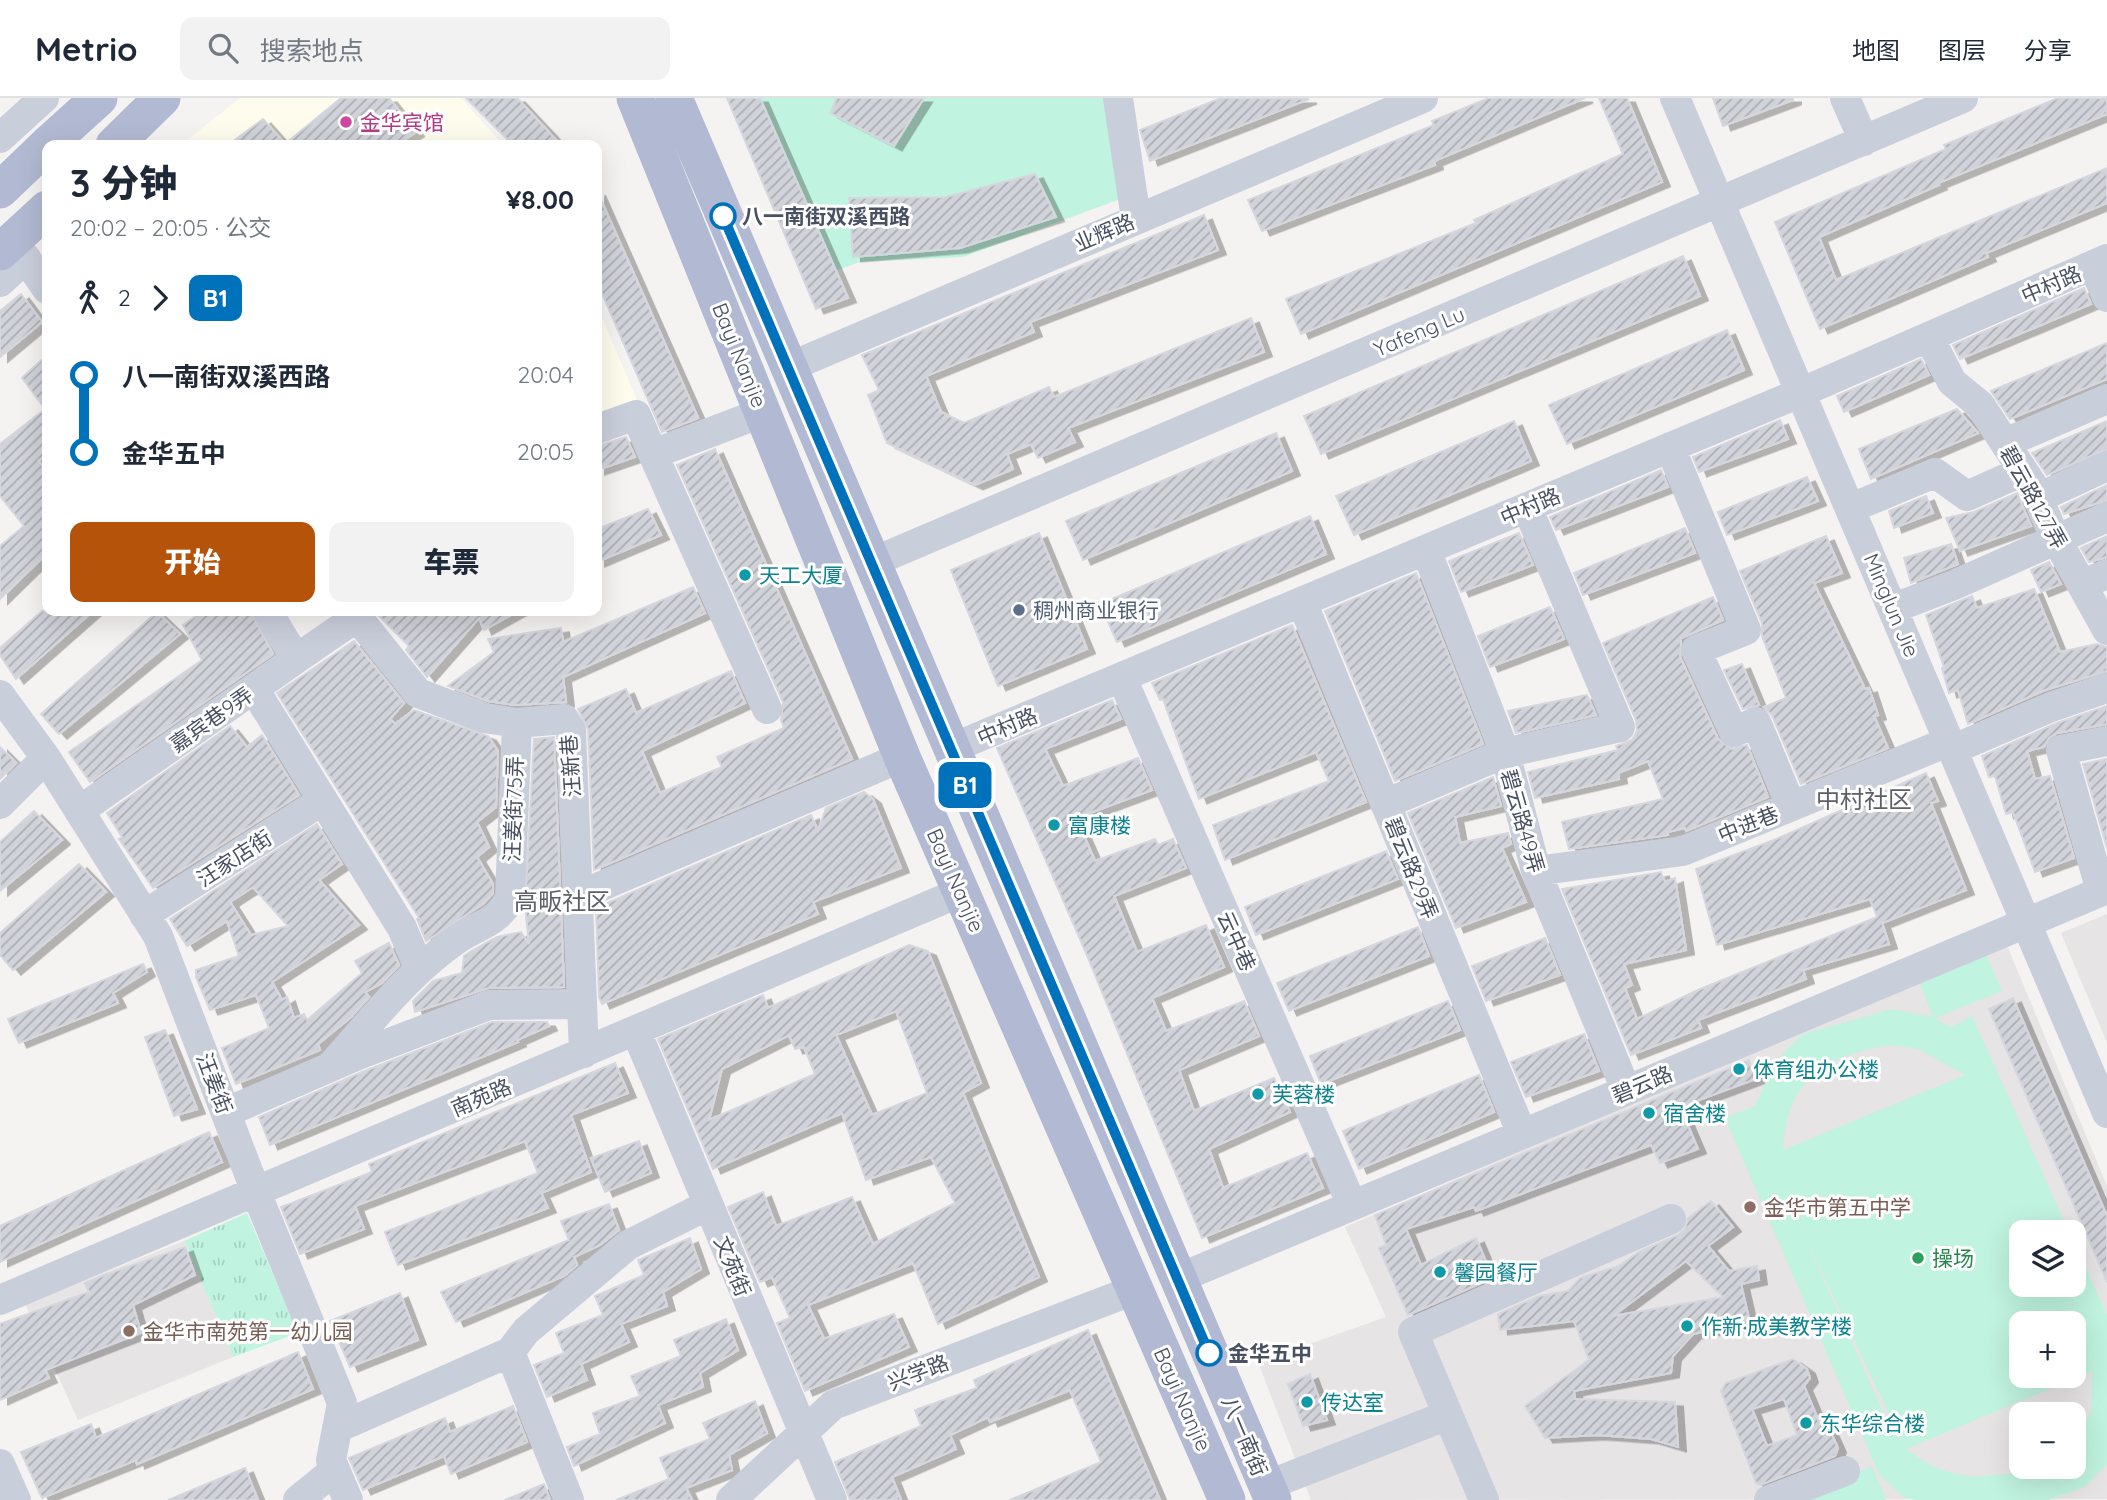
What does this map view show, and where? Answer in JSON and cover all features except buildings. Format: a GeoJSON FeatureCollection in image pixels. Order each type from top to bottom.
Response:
{"type":"FeatureCollection","features":[{"type":"Feature","properties":{"kind":"main road"},"geometry":{"type":"LineString","coordinates":[[53,140],[99,98]]}},
{"type":"Feature","properties":{"kind":"main road"},"geometry":{"type":"LineString","coordinates":[[119,140],[162,98]]}},
{"type":"Feature","properties":{"kind":"main road","name":"Bayi Nanjie"},"geometry":{"type":"LineString","coordinates":[[635,98],[902,757],[1227,1500]]}},
{"type":"Feature","properties":{"kind":"main road","name":"八一南街"},"geometry":{"type":"LineString","coordinates":[[674,98],[787,368],[873,562],[950,749],[1270,1493]]}},
{"type":"Feature","properties":{"kind":"main road"},"geometry":{"type":"LineString","coordinates":[[0,190],[42,150]]}},
{"type":"Feature","properties":{"kind":"main road"},"geometry":{"type":"LineString","coordinates":[[13,250],[42,215]]}},
{"type":"Feature","properties":{"kind":"street"},"geometry":{"type":"LineString","coordinates":[[0,138],[44,98]]}},
{"type":"Feature","properties":{"kind":"street"},"geometry":{"type":"LineString","coordinates":[[1118,98],[1136,219]]}},
{"type":"Feature","properties":{"kind":"street","name":"业辉路"},"geometry":{"type":"LineString","coordinates":[[787,368],[1423,98]]}},
{"type":"Feature","properties":{"kind":"street","name":"Minglun Jie"},"geometry":{"type":"LineString","coordinates":[[1675,98],[2107,1113]]}},
{"type":"Feature","properties":{"kind":"street"},"geometry":{"type":"LineString","coordinates":[[1845,98],[1864,141]]}},
{"type":"Feature","properties":{"kind":"street","name":"Yafeng Lu"},"geometry":{"type":"LineString","coordinates":[[873,562],[1964,98]]}},
{"type":"Feature","properties":{"kind":"street"},"geometry":{"type":"LineString","coordinates":[[0,282],[13,250],[42,283]]}},
{"type":"Feature","properties":{"kind":"street"},"geometry":{"type":"LineString","coordinates":[[2100,262],[2107,297]]}},
{"type":"Feature","properties":{"kind":"street","name":"中村路"},"geometry":{"type":"LineString","coordinates":[[950,749],[1802,392],[2100,262]]}},
{"type":"Feature","properties":{"kind":"street","name":"碧云路127弄"},"geometry":{"type":"LineString","coordinates":[[1929,337],[1952,382],[1980,405],[2023,471],[2057,540],[2095,579],[2106,627]]}},
{"type":"Feature","properties":{"kind":"street"},"geometry":{"type":"LineString","coordinates":[[2005,443],[2107,399]]}},
{"type":"Feature","properties":{"kind":"street"},"geometry":{"type":"LineString","coordinates":[[653,454],[764,412]]}},
{"type":"Feature","properties":{"kind":"street"},"geometry":{"type":"LineString","coordinates":[[602,427],[636,415],[767,709]]}},
{"type":"Feature","properties":{"kind":"street"},"geometry":{"type":"LineString","coordinates":[[1670,447],[1746,630],[1696,650],[1734,732],[1756,722],[1791,806]]}},
{"type":"Feature","properties":{"kind":"street"},"geometry":{"type":"LineString","coordinates":[[2038,498],[2107,466]]}},
{"type":"Feature","properties":{"kind":"street"},"geometry":{"type":"LineString","coordinates":[[1851,508],[1935,472],[1967,496],[2023,471]]}},
{"type":"Feature","properties":{"kind":"street"},"geometry":{"type":"LineString","coordinates":[[1385,804],[1505,753],[1620,727],[1527,507]]}},
{"type":"Feature","properties":{"kind":"street"},"geometry":{"type":"LineString","coordinates":[[1894,608],[1954,585],[2107,517]]}},
{"type":"Feature","properties":{"kind":"street","name":"碧云路49弄"},"geometry":{"type":"LineString","coordinates":[[1426,550],[1505,753],[1536,870],[1626,1090]]}},
{"type":"Feature","properties":{"kind":"street","name":"碧云路29弄"},"geometry":{"type":"LineString","coordinates":[[1302,602],[1522,1134]]}},
{"type":"Feature","properties":{"kind":"street"},"geometry":{"type":"LineString","coordinates":[[270,616],[296,659]]}},
{"type":"Feature","properties":{"kind":"street","name":"汪新巷"},"geometry":{"type":"LineString","coordinates":[[296,659],[357,617],[418,693],[484,718],[517,723],[564,719],[571,730],[584,1053]]}},
{"type":"Feature","properties":{"kind":"street","name":"嘉宾巷9弄"},"geometry":{"type":"LineString","coordinates":[[79,811],[296,659]]}},
{"type":"Feature","properties":{"kind":"street","name":"云中巷"},"geometry":{"type":"LineString","coordinates":[[1122,678],[1352,1205]]}},
{"type":"Feature","properties":{"kind":"street"},"geometry":{"type":"LineString","coordinates":[[254,688],[402,928],[419,968]]}},
{"type":"Feature","properties":{"kind":"street","name":"中进巷"},"geometry":{"type":"LineString","coordinates":[[1536,870],[1683,851],[1791,806],[2107,688]]}},
{"type":"Feature","properties":{"kind":"street","name":"汪姜街"},"geometry":{"type":"LineString","coordinates":[[0,695],[46,758],[158,936],[256,1192],[342,1403],[331,1460],[348,1500]]}},
{"type":"Feature","properties":{"kind":"street","name":"汪姜街75弄"},"geometry":{"type":"LineString","coordinates":[[330,1067],[419,968],[458,938],[502,915],[510,898],[517,723]]}},
{"type":"Feature","properties":{"kind":"street"},"geometry":{"type":"LineString","coordinates":[[2104,890],[2061,751],[2107,741]]}},
{"type":"Feature","properties":{"kind":"street"},"geometry":{"type":"LineString","coordinates":[[576,897],[902,757]]}},
{"type":"Feature","properties":{"kind":"street"},"geometry":{"type":"LineString","coordinates":[[0,804],[46,758]]}},
{"type":"Feature","properties":{"kind":"street","name":"汪家店街"},"geometry":{"type":"LineString","coordinates":[[144,915],[323,800]]}},
{"type":"Feature","properties":{"kind":"street","name":"碧云路"},"geometry":{"type":"LineString","coordinates":[[1177,1279],[2104,890]]}},
{"type":"Feature","properties":{"kind":"street","name":"南苑路"},"geometry":{"type":"LineString","coordinates":[[0,1300],[961,891]]}},
{"type":"Feature","properties":{"kind":"street"},"geometry":{"type":"LineString","coordinates":[[227,1112],[330,1067],[489,1005],[581,1004]]}},
{"type":"Feature","properties":{"kind":"street","name":"文苑街"},"geometry":{"type":"LineString","coordinates":[[636,1031],[832,1500]]}},
{"type":"Feature","properties":{"kind":"street"},"geometry":{"type":"LineString","coordinates":[[337,1428],[510,1352],[526,1331],[628,1245],[708,1205]]}},
{"type":"Feature","properties":{"kind":"street"},"geometry":{"type":"LineString","coordinates":[[1484,1500],[1413,1332],[1671,1219]]}},
{"type":"Feature","properties":{"kind":"street","name":"兴学路"},"geometry":{"type":"LineString","coordinates":[[731,1500],[804,1436],[833,1405],[1134,1290]]}},
{"type":"Feature","properties":{"kind":"street"},"geometry":{"type":"LineString","coordinates":[[510,1352],[569,1500]]}},
{"type":"Feature","properties":{"kind":"street"},"geometry":{"type":"LineString","coordinates":[[1270,1493],[1448,1415]]}},
{"type":"Feature","properties":{"kind":"street"},"geometry":{"type":"LineString","coordinates":[[0,1464],[16,1500]]}},
{"type":"Feature","properties":{"kind":"street"},"geometry":{"type":"LineString","coordinates":[[298,1500],[335,1470]]}},
{"type":"Feature","properties":{"kind":"street"},"geometry":{"type":"LineString","coordinates":[[1769,1500],[1845,1471]]}},
{"type":"Feature","properties":{"kind":"shaded area","name":"金华宾馆"},"geometry":{"type":"Polygon","coordinates":[[[240,98],[461,98],[499,140],[187,140],[240,98]]]}},
{"type":"Feature","properties":{"kind":"shaded area"},"geometry":{"type":"Polygon","coordinates":[[[602,318],[639,405],[602,418],[602,318]]]}},
{"type":"Feature","properties":{"kind":"shaded area"},"geometry":{"type":"Polygon","coordinates":[[[2107,914],[2107,1043],[2061,933],[2107,914]]]}},
{"type":"Feature","properties":{"kind":"shaded area","name":"金华市第五中学"},"geometry":{"type":"Polygon","coordinates":[[[2006,943],[2107,1186],[2107,1499],[1311,1500],[1258,1362],[1386,1317],[1345,1227],[2006,943]]]}},
{"type":"Feature","properties":{"kind":"shaded area","name":"金华市南苑第一幼儿园"},"geometry":{"type":"Polygon","coordinates":[[[184,1241],[233,1357],[78,1420],[25,1304],[184,1241]]]}},
{"type":"Feature","properties":{"kind":"green space"},"geometry":{"type":"Polygon","coordinates":[[[738,98],[1106,98],[1123,198],[963,257],[860,262],[813,279],[738,98]]]}},
{"type":"Feature","properties":{"kind":"green space","name":"操场"},"geometry":{"type":"Polygon","coordinates":[[[1986,955],[2002,991],[1935,1018],[1951,1027],[1972,1016],[2064,1220],[2009,1220],[2009,1297],[2086,1297],[2086,1268],[2107,1315],[2107,1464],[2085,1487],[2049,1500],[1915,1500],[1903,1497],[1879,1474],[1725,1118],[1755,1106],[1772,1069],[1786,1050],[1803,1034],[1892,1009],[1933,1017],[1920,984],[1986,955]],[[1894,1045],[1849,1055],[1815,1073],[1792,1104],[1783,1150],[1965,1075],[1918,1049],[1894,1045]],[[1811,1249],[1889,1425],[1903,1444],[1811,1249]],[[2009,1311],[2009,1388],[2051,1388],[2018,1402],[2009,1402],[2009,1406],[1906,1449],[1928,1464],[1968,1476],[2009,1473],[2009,1479],[2086,1479],[2086,1420],[2091,1412],[2092,1371],[2086,1374],[2086,1311],[2009,1311]]]}},
{"type":"Feature","properties":{"kind":"green space"},"geometry":{"type":"Polygon","coordinates":[[[247,1213],[298,1333],[233,1357],[184,1241],[247,1213]]]}},
{"type":"Feature","properties":{"kind":"green space"},"geometry":{"type":"Polygon","coordinates":[[[1872,1466],[1886,1500],[1790,1500],[1872,1466]]]}},
{"type":"Feature","properties":{"kind":"bus line","name":"B1"},"geometry":{"type":"LineString","coordinates":[[723,216],[1209,1353]]}},
{"type":"Feature","properties":{"kind":"place","name":"金华宾馆"},"geometry":{"type":"Point","coordinates":[346,122]}},
{"type":"Feature","properties":{"kind":"place","name":"八一南街双溪西路"},"geometry":{"type":"Point","coordinates":[723,216]}},
{"type":"Feature","properties":{"kind":"place","name":"天工大厦"},"geometry":{"type":"Point","coordinates":[745,575]}},
{"type":"Feature","properties":{"kind":"place","name":"稠州商业银行"},"geometry":{"type":"Point","coordinates":[1019,610]}},
{"type":"Feature","properties":{"kind":"place","name":"富康楼"},"geometry":{"type":"Point","coordinates":[1054,825]}},
{"type":"Feature","properties":{"kind":"place","name":"体育组办公楼"},"geometry":{"type":"Point","coordinates":[1739,1069]}},
{"type":"Feature","properties":{"kind":"place","name":"芙蓉楼"},"geometry":{"type":"Point","coordinates":[1258,1094]}},
{"type":"Feature","properties":{"kind":"place","name":"宿舍楼"},"geometry":{"type":"Point","coordinates":[1649,1113]}},
{"type":"Feature","properties":{"kind":"place","name":"金华市第五中学"},"geometry":{"type":"Point","coordinates":[1750,1207]}},
{"type":"Feature","properties":{"kind":"place","name":"操场"},"geometry":{"type":"Point","coordinates":[1918,1258]}},
{"type":"Feature","properties":{"kind":"place","name":"馨园餐厅"},"geometry":{"type":"Point","coordinates":[1440,1272]}},
{"type":"Feature","properties":{"kind":"place","name":"作新·成美教学楼"},"geometry":{"type":"Point","coordinates":[1687,1326]}},
{"type":"Feature","properties":{"kind":"place","name":"金华市南苑第一幼儿园"},"geometry":{"type":"Point","coordinates":[129,1331]}},
{"type":"Feature","properties":{"kind":"place","name":"金华五中"},"geometry":{"type":"Point","coordinates":[1209,1353]}},
{"type":"Feature","properties":{"kind":"place","name":"传达室"},"geometry":{"type":"Point","coordinates":[1307,1402]}},
{"type":"Feature","properties":{"kind":"place","name":"东华综合楼"},"geometry":{"type":"Point","coordinates":[1806,1423]}},
{"type":"Feature","properties":{"kind":"district","name":"中村社区"},"geometry":{"type":"Point","coordinates":[1864,799]}},
{"type":"Feature","properties":{"kind":"district","name":"高畈社区"},"geometry":{"type":"Point","coordinates":[562,901]}}]}
